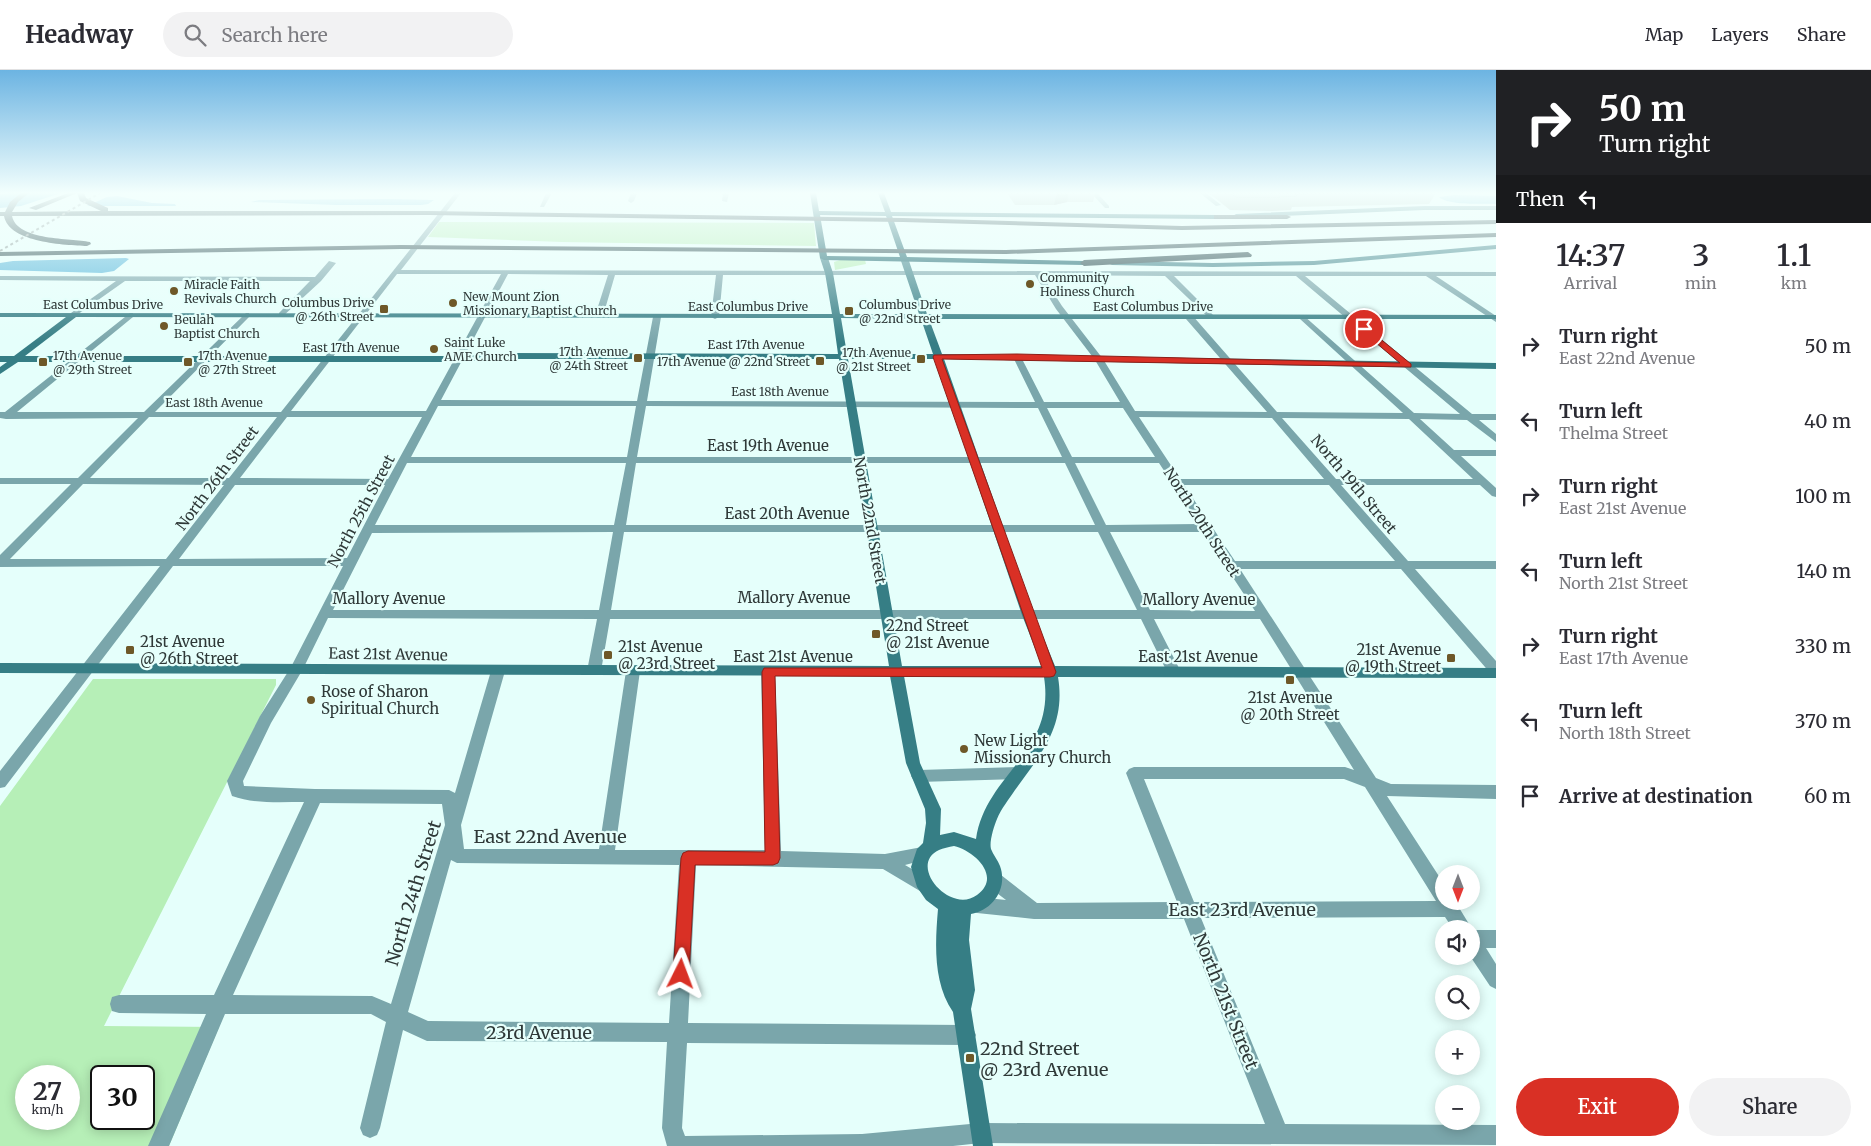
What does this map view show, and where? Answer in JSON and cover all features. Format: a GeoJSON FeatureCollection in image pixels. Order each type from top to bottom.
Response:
{"type":"FeatureCollection","features":[{"type":"Feature","properties":{"kind":"highway"},"geometry":{"type":"LineString","coordinates":[[82,243],[121,243]]}},
{"type":"Feature","properties":{"kind":"highway"},"geometry":{"type":"LineString","coordinates":[[149,243],[399,246],[431,250],[824,258]]}},
{"type":"Feature","properties":{"kind":"highway"},"geometry":{"type":"LineString","coordinates":[[0,254],[399,246],[421,243]]}},
{"type":"Feature","properties":{"kind":"highway"},"geometry":{"type":"LineString","coordinates":[[501,243],[583,248]]}},
{"type":"Feature","properties":{"kind":"highway"},"geometry":{"type":"LineString","coordinates":[[431,250],[583,248],[916,252],[1141,249],[1303,243]]}},
{"type":"Feature","properties":{"kind":"highway"},"geometry":{"type":"LineString","coordinates":[[1272,253],[1387,243]]}},
{"type":"Feature","properties":{"kind":"highway"},"geometry":{"type":"LineString","coordinates":[[1084,263],[1262,254]]}},
{"type":"Feature","properties":{"kind":"main road","name":"North 22nd Street"},"geometry":{"type":"LineString","coordinates":[[821,243],[914,763],[933,809],[934,823],[926,849]]}},
{"type":"Feature","properties":{"kind":"main road"},"geometry":{"type":"LineString","coordinates":[[899,243],[998,530],[1050,672],[1053,706],[1045,735],[1037,751],[1018,773],[988,820],[983,851]]}},
{"type":"Feature","properties":{"kind":"main road"},"geometry":{"type":"LineString","coordinates":[[824,258],[1237,265],[1394,258],[1496,247]]}},
{"type":"Feature","properties":{"kind":"main road","name":"East Columbus Drive"},"geometry":{"type":"LineString","coordinates":[[0,315],[1495,318]]}},
{"type":"Feature","properties":{"kind":"main road"},"geometry":{"type":"LineString","coordinates":[[0,371],[74,315]]}},
{"type":"Feature","properties":{"kind":"main road","name":"East 17th Avenue"},"geometry":{"type":"LineString","coordinates":[[0,359],[327,360],[458,359],[507,356],[1017,357],[1496,366]]}},
{"type":"Feature","properties":{"kind":"main road","name":"East 21st Avenue"},"geometry":{"type":"LineString","coordinates":[[0,668],[768,672],[1496,672]]}},
{"type":"Feature","properties":{"kind":"main road"},"geometry":{"type":"LineString","coordinates":[[954,839],[966,842],[983,851],[991,864],[995,882],[992,891],[986,899],[962,905],[931,894],[925,886],[920,875],[919,864],[926,849],[941,840],[954,839]]}},
{"type":"Feature","properties":{"kind":"main road"},"geometry":{"type":"LineString","coordinates":[[962,905],[944,943],[951,993],[962,1009],[982,1140]]}},
{"type":"Feature","properties":{"kind":"street","name":"North 26th Street"},"geometry":{"type":"LineString","coordinates":[[0,782],[360,316],[419,243]]}},
{"type":"Feature","properties":{"kind":"street"},"geometry":{"type":"LineString","coordinates":[[282,316],[332,263]]}},
{"type":"Feature","properties":{"kind":"street"},"geometry":{"type":"LineString","coordinates":[[396,272],[1496,274]]}},
{"type":"Feature","properties":{"kind":"street","name":"North 25th Street"},"geometry":{"type":"LineString","coordinates":[[237,791],[235,781],[265,720],[296,669],[392,482],[505,273]]}},
{"type":"Feature","properties":{"kind":"street"},"geometry":{"type":"LineString","coordinates":[[599,316],[612,273]]}},
{"type":"Feature","properties":{"kind":"street"},"geometry":{"type":"LineString","coordinates":[[715,316],[720,273]]}},
{"type":"Feature","properties":{"kind":"street","name":"North 20th Street"},"geometry":{"type":"LineString","coordinates":[[1038,274],[1059,307],[1099,359],[1126,405],[1264,615],[1435,886]]}},
{"type":"Feature","properties":{"kind":"street"},"geometry":{"type":"LineString","coordinates":[[1168,274],[1210,317]]}},
{"type":"Feature","properties":{"kind":"street"},"geometry":{"type":"LineString","coordinates":[[1298,274],[1496,439]]}},
{"type":"Feature","properties":{"kind":"street"},"geometry":{"type":"LineString","coordinates":[[1428,274],[1495,318]]}},
{"type":"Feature","properties":{"kind":"street"},"geometry":{"type":"LineString","coordinates":[[0,278],[127,276],[318,279]]}},
{"type":"Feature","properties":{"kind":"street"},"geometry":{"type":"LineString","coordinates":[[74,315],[127,276]]}},
{"type":"Feature","properties":{"kind":"street"},"geometry":{"type":"LineString","coordinates":[[0,421],[4,414],[76,360],[130,315]]}},
{"type":"Feature","properties":{"kind":"street"},"geometry":{"type":"LineString","coordinates":[[0,563],[246,315]]}},
{"type":"Feature","properties":{"kind":"street"},"geometry":{"type":"LineString","coordinates":[[594,670],[657,316]]}},
{"type":"Feature","properties":{"kind":"street","name":"North 19th Street"},"geometry":{"type":"LineString","coordinates":[[1189,317],[1496,672]]}},
{"type":"Feature","properties":{"kind":"street"},"geometry":{"type":"LineString","coordinates":[[1303,317],[1496,494]]}},
{"type":"Feature","properties":{"kind":"street"},"geometry":{"type":"LineString","coordinates":[[1017,357],[1174,672]]}},
{"type":"Feature","properties":{"kind":"street","name":"East 18th Avenue"},"geometry":{"type":"LineString","coordinates":[[434,403],[1126,405]]}},
{"type":"Feature","properties":{"kind":"street","name":"East 18th Avenue"},"geometry":{"type":"LineString","coordinates":[[4,414],[428,414]]}},
{"type":"Feature","properties":{"kind":"street"},"geometry":{"type":"LineString","coordinates":[[1132,414],[1496,417]]}},
{"type":"Feature","properties":{"kind":"street"},"geometry":{"type":"LineString","coordinates":[[1453,453],[1496,453]]}},
{"type":"Feature","properties":{"kind":"street","name":"East 19th Avenue"},"geometry":{"type":"LineString","coordinates":[[405,460],[1162,460]]}},
{"type":"Feature","properties":{"kind":"street"},"geometry":{"type":"LineString","coordinates":[[0,481],[392,482]]}},
{"type":"Feature","properties":{"kind":"street"},"geometry":{"type":"LineString","coordinates":[[1176,482],[1483,482]]}},
{"type":"Feature","properties":{"kind":"street","name":"East 20th Avenue"},"geometry":{"type":"LineString","coordinates":[[368,529],[1103,530],[1206,528]]}},
{"type":"Feature","properties":{"kind":"street"},"geometry":{"type":"LineString","coordinates":[[0,563],[350,562]]}},
{"type":"Feature","properties":{"kind":"street"},"geometry":{"type":"LineString","coordinates":[[1231,565],[1496,565]]}},
{"type":"Feature","properties":{"kind":"street","name":"Mallory Avenue"},"geometry":{"type":"LineString","coordinates":[[324,614],[1264,615]]}},
{"type":"Feature","properties":{"kind":"street","name":"North 24th Street"},"geometry":{"type":"LineString","coordinates":[[370,1128],[397,1016],[498,671]]}},
{"type":"Feature","properties":{"kind":"street"},"geometry":{"type":"LineString","coordinates":[[606,856],[633,671]]}},
{"type":"Feature","properties":{"kind":"street"},"geometry":{"type":"LineString","coordinates":[[768,672],[773,858]]}},
{"type":"Feature","properties":{"kind":"street"},"geometry":{"type":"LineString","coordinates":[[919,776],[1018,773]]}},
{"type":"Feature","properties":{"kind":"street","name":"North 21st Street"},"geometry":{"type":"LineString","coordinates":[[1282,1141],[1134,773],[1345,773],[1369,782]]}},
{"type":"Feature","properties":{"kind":"street"},"geometry":{"type":"LineString","coordinates":[[1369,782],[1391,791],[1496,792]]}},
{"type":"Feature","properties":{"kind":"street","name":"East 22nd Avenue"},"geometry":{"type":"LineString","coordinates":[[237,791],[252,794],[315,796],[449,797],[457,856],[773,858],[885,862],[926,849]]}},
{"type":"Feature","properties":{"kind":"street"},"geometry":{"type":"LineString","coordinates":[[158,1146],[219,1005],[315,796]]}},
{"type":"Feature","properties":{"kind":"street"},"geometry":{"type":"LineString","coordinates":[[688,858],[672,1128],[673,1137],[685,1146],[862,1145],[982,1140],[1282,1141],[1496,1135]]}},
{"type":"Feature","properties":{"kind":"street","name":"East 22nd Avenue"},"geometry":{"type":"LineString","coordinates":[[885,862],[925,886]]}},
{"type":"Feature","properties":{"kind":"street"},"geometry":{"type":"LineString","coordinates":[[995,882],[1034,911]]}},
{"type":"Feature","properties":{"kind":"street","name":"East 23rd Avenue"},"geometry":{"type":"LineString","coordinates":[[962,905],[1034,911],[1435,903]]}},
{"type":"Feature","properties":{"kind":"street"},"geometry":{"type":"LineString","coordinates":[[1480,940],[1496,939]]}},
{"type":"Feature","properties":{"kind":"street"},"geometry":{"type":"LineString","coordinates":[[1480,954],[1496,980]]}},
{"type":"Feature","properties":{"kind":"street","name":"23rd Avenue"},"geometry":{"type":"LineString","coordinates":[[120,1004],[372,1005],[427,1031],[966,1035]]}},
{"type":"Feature","properties":{"kind":"green space"},"geometry":{"type":"Polygon","coordinates":[[[639,243],[816,243],[816,246],[639,243]]]}},
{"type":"Feature","properties":{"kind":"green space"},"geometry":{"type":"Polygon","coordinates":[[[840,260],[865,260],[866,264],[835,270],[834,262],[840,260]]]}},
{"type":"Feature","properties":{"kind":"green space"},"geometry":{"type":"Polygon","coordinates":[[[93,679],[276,679],[276,685],[104,1026],[219,1027],[169,1146],[0,1146],[0,806],[93,679]]]}},
{"type":"Feature","properties":{"kind":"water"},"geometry":{"type":"Polygon","coordinates":[[[129,259],[114,271],[102,273],[0,270],[0,263],[13,261],[129,259]]]}},
{"type":"Feature","properties":{"kind":"railway"},"geometry":{"type":"LineString","coordinates":[[0,251],[13,243]]}},
{"type":"Feature","properties":{"kind":"place","name":"Community Holiness Church"},"geometry":{"type":"Point","coordinates":[1030,284]}},
{"type":"Feature","properties":{"kind":"place","name":"Miracle Faith Revivals Church"},"geometry":{"type":"Point","coordinates":[174,291]}},
{"type":"Feature","properties":{"kind":"place","name":"New Mount Zion Missionary Baptist Church"},"geometry":{"type":"Point","coordinates":[453,303]}},
{"type":"Feature","properties":{"kind":"place","name":"Columbus Drive @ 26th Street"},"geometry":{"type":"Point","coordinates":[384,309]}},
{"type":"Feature","properties":{"kind":"place","name":"Columbus Drive @ 22nd Street"},"geometry":{"type":"Point","coordinates":[849,311]}},
{"type":"Feature","properties":{"kind":"place","name":"Beulah Baptist Church"},"geometry":{"type":"Point","coordinates":[164,326]}},
{"type":"Feature","properties":{"kind":"place","name":"Saint Luke AME Church"},"geometry":{"type":"Point","coordinates":[434,349]}},
{"type":"Feature","properties":{"kind":"place","name":"17th Avenue @ 24th Street"},"geometry":{"type":"Point","coordinates":[638,358]}},
{"type":"Feature","properties":{"kind":"place","name":"17th Avenue @ 21st Street"},"geometry":{"type":"Point","coordinates":[921,359]}},
{"type":"Feature","properties":{"kind":"place","name":"17th Avenue @ 22nd Street"},"geometry":{"type":"Point","coordinates":[820,361]}},
{"type":"Feature","properties":{"kind":"place","name":"17th Avenue @ 29th Street"},"geometry":{"type":"Point","coordinates":[43,362]}},
{"type":"Feature","properties":{"kind":"place","name":"17th Avenue @ 27th Street"},"geometry":{"type":"Point","coordinates":[188,362]}},
{"type":"Feature","properties":{"kind":"place","name":"22nd Street @ 21st Avenue"},"geometry":{"type":"Point","coordinates":[876,634]}},
{"type":"Feature","properties":{"kind":"place","name":"21st Avenue @ 26th Street"},"geometry":{"type":"Point","coordinates":[130,650]}},
{"type":"Feature","properties":{"kind":"place","name":"21st Avenue @ 23rd Street"},"geometry":{"type":"Point","coordinates":[608,655]}},
{"type":"Feature","properties":{"kind":"place","name":"21st Avenue @ 19th Street"},"geometry":{"type":"Point","coordinates":[1451,658]}},
{"type":"Feature","properties":{"kind":"place","name":"21st Avenue @ 20th Street"},"geometry":{"type":"Point","coordinates":[1290,680]}},
{"type":"Feature","properties":{"kind":"place","name":"Rose of Sharon Spiritual Church"},"geometry":{"type":"Point","coordinates":[311,700]}},
{"type":"Feature","properties":{"kind":"place","name":"New Light Missionary Church"},"geometry":{"type":"Point","coordinates":[964,749]}},
{"type":"Feature","properties":{"kind":"place","name":"22nd Street @ 23rd Avenue"},"geometry":{"type":"Point","coordinates":[970,1058]}},
{"type":"Feature","properties":{"kind":"route"},"geometry":{"type":"LineString","coordinates":[[681,974],[688,858],[773,858],[768,672],[1050,672],[937,357],[1408,365],[1364,329]]}}]}
